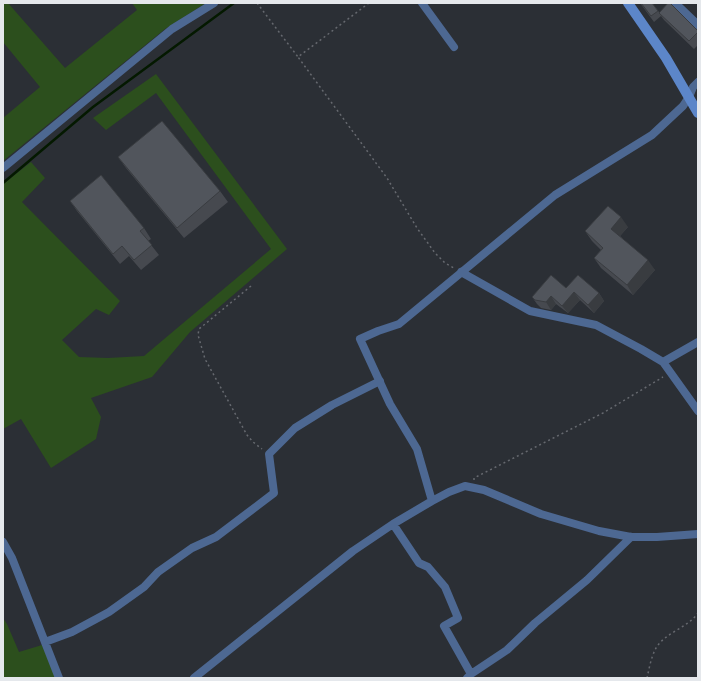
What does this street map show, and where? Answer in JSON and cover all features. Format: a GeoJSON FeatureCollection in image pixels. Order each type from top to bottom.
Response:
{"type":"FeatureCollection","features":[{"type":"Feature","properties":{"kind":"main road"},"geometry":{"type":"LineString","coordinates":[[628,3],[662,53],[698,113]]}},
{"type":"Feature","properties":{"kind":"street"},"geometry":{"type":"LineString","coordinates":[[3,168],[172,29],[214,3]]}},
{"type":"Feature","properties":{"kind":"street"},"geometry":{"type":"LineString","coordinates":[[422,3],[454,47]]}},
{"type":"Feature","properties":{"kind":"street"},"geometry":{"type":"LineString","coordinates":[[675,3],[698,25]]}},
{"type":"Feature","properties":{"kind":"street"},"geometry":{"type":"LineString","coordinates":[[432,501],[417,449],[390,404],[360,340],[378,331],[399,324],[554,195],[652,135],[683,106],[693,87],[698,82]]}},
{"type":"Feature","properties":{"kind":"street"},"geometry":{"type":"LineString","coordinates":[[461,272],[530,311],[596,325],[641,349],[662,362],[698,411]]}},
{"type":"Feature","properties":{"kind":"street"},"geometry":{"type":"LineString","coordinates":[[662,362],[698,342]]}},
{"type":"Feature","properties":{"kind":"street"},"geometry":{"type":"LineString","coordinates":[[45,642],[72,632],[109,612],[144,587],[158,572],[192,548],[216,538],[274,492],[269,454],[296,428],[332,405],[380,381]]}},
{"type":"Feature","properties":{"kind":"street"},"geometry":{"type":"LineString","coordinates":[[194,678],[353,551],[432,501],[465,486],[484,490],[541,514],[599,531],[631,537],[698,534]]}},
{"type":"Feature","properties":{"kind":"street"},"geometry":{"type":"LineString","coordinates":[[394,524],[419,563],[428,567],[445,587],[458,618],[444,626],[469,676],[507,650],[535,623],[587,580],[631,537]]}},
{"type":"Feature","properties":{"kind":"street"},"geometry":{"type":"LineString","coordinates":[[3,542],[12,558],[59,678]]}},
{"type":"Feature","properties":{"kind":"path"},"geometry":{"type":"LineString","coordinates":[[257,3],[387,178],[417,228],[435,253],[445,263],[461,272]]}},
{"type":"Feature","properties":{"kind":"path"},"geometry":{"type":"LineString","coordinates":[[298,57],[369,3]]}},
{"type":"Feature","properties":{"kind":"path"},"geometry":{"type":"LineString","coordinates":[[251,286],[200,329],[198,335],[205,359],[248,435],[253,442],[269,454]]}},
{"type":"Feature","properties":{"kind":"path"},"geometry":{"type":"LineString","coordinates":[[471,487],[474,478],[603,413],[670,373]]}},
{"type":"Feature","properties":{"kind":"path"},"geometry":{"type":"LineString","coordinates":[[647,678],[655,650],[664,640],[694,619],[698,613]]}},
{"type":"Feature","properties":{"kind":"green space"},"geometry":{"type":"Polygon","coordinates":[[[3,3],[8,3],[65,68],[137,10],[132,3],[206,3],[165,29],[3,161],[3,118],[40,87],[3,42],[3,3]]]}},
{"type":"Feature","properties":{"kind":"green space"},"geometry":{"type":"Polygon","coordinates":[[[156,74],[287,249],[190,332],[152,377],[91,398],[101,417],[96,439],[51,468],[21,419],[3,429],[3,184],[31,162],[45,178],[22,202],[120,301],[109,315],[96,309],[62,340],[79,357],[108,358],[144,356],[271,249],[156,93],[106,130],[93,118],[156,74]]]}},
{"type":"Feature","properties":{"kind":"green space"},"geometry":{"type":"Polygon","coordinates":[[[3,618],[19,652],[42,645],[56,678],[3,678],[3,618]]]}},
{"type":"Feature","properties":{"kind":"building"},"geometry":{"type":"Polygon","coordinates":[[[641,3],[652,3],[658,11],[651,16],[641,3]]]}},
{"type":"Feature","properties":{"kind":"building"},"geometry":{"type":"Polygon","coordinates":[[[668,3],[670,3],[698,31],[689,41],[659,13],[668,3]]]}},
{"type":"Feature","properties":{"kind":"building"},"geometry":{"type":"Polygon","coordinates":[[[162,121],[220,191],[177,228],[118,157],[162,121]]]}},
{"type":"Feature","properties":{"kind":"building"},"geometry":{"type":"Polygon","coordinates":[[[101,175],[144,228],[140,231],[152,245],[134,260],[122,246],[113,254],[70,201],[101,175]]]}},
{"type":"Feature","properties":{"kind":"building"},"geometry":{"type":"Polygon","coordinates":[[[608,206],[621,217],[611,229],[648,260],[627,285],[594,258],[603,248],[585,231],[608,206]]]}},
{"type":"Feature","properties":{"kind":"building"},"geometry":{"type":"Polygon","coordinates":[[[551,275],[566,288],[578,275],[599,293],[588,305],[574,292],[562,306],[551,296],[546,302],[535,300],[532,297],[551,275]]]}},
{"type":"Feature","properties":{"kind":"waterway"},"geometry":{"type":"LineString","coordinates":[[3,183],[93,107],[234,3]]}}]}
